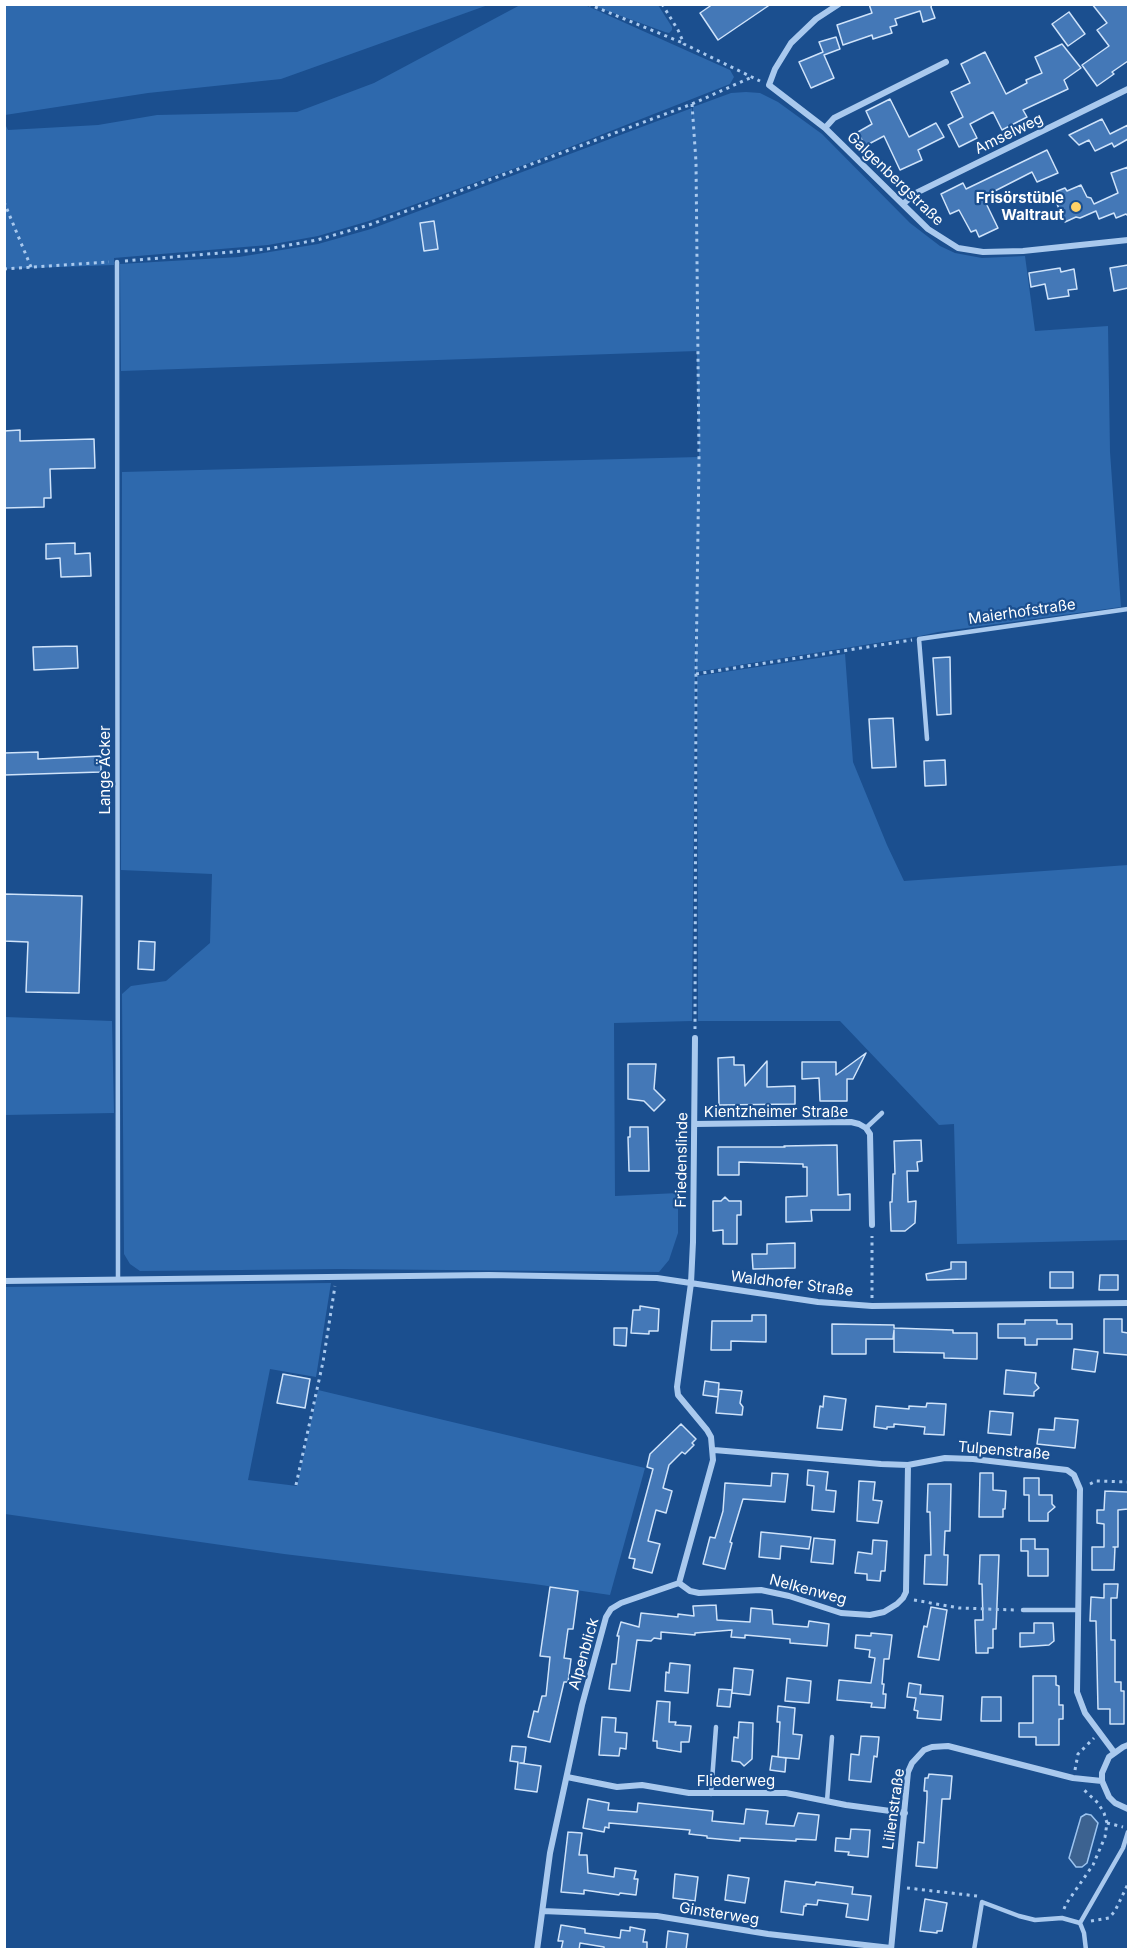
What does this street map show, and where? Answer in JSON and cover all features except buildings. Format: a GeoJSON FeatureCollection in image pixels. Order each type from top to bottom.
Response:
{"type":"FeatureCollection","features":[{"type":"Feature","properties":{"kind":"street"},"geometry":{"type":"LineString","coordinates":[[769,85],[775,69],[791,43],[816,19],[839,4]]}},
{"type":"Feature","properties":{"kind":"street","name":"Galgenbergstraße"},"geometry":{"type":"LineString","coordinates":[[825,128],[834,118],[946,62]]}},
{"type":"Feature","properties":{"kind":"street","name":"Galgenbergstraße"},"geometry":{"type":"LineString","coordinates":[[769,85],[825,128],[921,223],[942,240],[958,248],[971,251],[1023,251],[1128,240]]}},
{"type":"Feature","properties":{"kind":"street","name":"Amselweg"},"geometry":{"type":"LineString","coordinates":[[903,204],[916,192],[1128,89]]}},
{"type":"Feature","properties":{"kind":"street","name":"Friedenslinde"},"geometry":{"type":"LineString","coordinates":[[691,1283],[695,1038]]}},
{"type":"Feature","properties":{"kind":"street","name":"Kientzheimer Straße"},"geometry":{"type":"LineString","coordinates":[[695,1124],[851,1122],[859,1124],[870,1134],[872,1225]]}},
{"type":"Feature","properties":{"kind":"street","name":"Waldhofer Straße"},"geometry":{"type":"LineString","coordinates":[[4,1281],[489,1275],[657,1278],[818,1302],[872,1306],[1128,1303]]}},
{"type":"Feature","properties":{"kind":"street"},"geometry":{"type":"LineString","coordinates":[[680,1583],[714,1450],[707,1430],[678,1395],[677,1378],[691,1283]]}},
{"type":"Feature","properties":{"kind":"street","name":"Tulpenstraße"},"geometry":{"type":"LineString","coordinates":[[714,1450],[881,1464],[908,1465],[945,1458],[1059,1467],[1074,1475],[1080,1489]]}},
{"type":"Feature","properties":{"kind":"street"},"geometry":{"type":"LineString","coordinates":[[903,1598],[907,1584],[908,1465]]}},
{"type":"Feature","properties":{"kind":"street"},"geometry":{"type":"LineString","coordinates":[[1080,1489],[1077,1692],[1084,1713],[1114,1752]]}},
{"type":"Feature","properties":{"kind":"street","name":"Nelkenweg"},"geometry":{"type":"LineString","coordinates":[[680,1583],[690,1591],[699,1593],[747,1589],[774,1592],[840,1613],[855,1615],[884,1612],[903,1598]]}},
{"type":"Feature","properties":{"kind":"street","name":"Alpenblick"},"geometry":{"type":"LineString","coordinates":[[537,1950],[550,1853],[582,1705],[606,1617],[611,1609],[621,1603],[680,1583]]}},
{"type":"Feature","properties":{"kind":"street"},"geometry":{"type":"LineString","coordinates":[[1128,1745],[1114,1752],[1105,1764],[1102,1781],[1109,1797],[1115,1803],[1128,1809]]}},
{"type":"Feature","properties":{"kind":"street","name":"Lilienstraße"},"geometry":{"type":"LineString","coordinates":[[891,1949],[908,1772],[918,1756],[932,1747],[948,1746],[1073,1778],[1102,1781]]}},
{"type":"Feature","properties":{"kind":"street","name":"Fliederweg"},"geometry":{"type":"LineString","coordinates":[[567,1777],[606,1786],[655,1786],[689,1793],[772,1792],[904,1813]]}},
{"type":"Feature","properties":{"kind":"street","name":"Ginsterweg"},"geometry":{"type":"LineString","coordinates":[[543,1911],[657,1916],[768,1934],[891,1949]]}},
{"type":"Feature","properties":{"kind":"lane","name":"Lange Äcker"},"geometry":{"type":"LineString","coordinates":[[117,262],[118,1279]]}},
{"type":"Feature","properties":{"kind":"lane","name":"Maierhofstraße"},"geometry":{"type":"LineString","coordinates":[[919,639],[1128,609]]}},
{"type":"Feature","properties":{"kind":"lane"},"geometry":{"type":"LineString","coordinates":[[919,639],[927,739]]}},
{"type":"Feature","properties":{"kind":"lane"},"geometry":{"type":"LineString","coordinates":[[866,1128],[882,1113]]}},
{"type":"Feature","properties":{"kind":"lane"},"geometry":{"type":"LineString","coordinates":[[1023,1610],[1077,1610]]}},
{"type":"Feature","properties":{"kind":"lane"},"geometry":{"type":"LineString","coordinates":[[711,1794],[716,1727]]}},
{"type":"Feature","properties":{"kind":"lane"},"geometry":{"type":"LineString","coordinates":[[827,1800],[832,1737]]}},
{"type":"Feature","properties":{"kind":"lane"},"geometry":{"type":"LineString","coordinates":[[1080,1923],[1123,1848],[1128,1830]]}},
{"type":"Feature","properties":{"kind":"lane"},"geometry":{"type":"LineString","coordinates":[[974,1950],[982,1902],[1035,1920],[1062,1918],[1080,1923]]}},
{"type":"Feature","properties":{"kind":"lane"},"geometry":{"type":"LineString","coordinates":[[1080,1923],[1086,1950]]}},
{"type":"Feature","properties":{"kind":"path"},"geometry":{"type":"LineString","coordinates":[[588,4],[684,44],[769,85]]}},
{"type":"Feature","properties":{"kind":"path"},"geometry":{"type":"LineString","coordinates":[[662,4],[684,44]]}},
{"type":"Feature","properties":{"kind":"path"},"geometry":{"type":"LineString","coordinates":[[4,269],[238,253],[317,240],[369,225],[692,104],[752,77]]}},
{"type":"Feature","properties":{"kind":"path"},"geometry":{"type":"LineString","coordinates":[[692,104],[696,162],[699,458],[695,1038]]}},
{"type":"Feature","properties":{"kind":"path"},"geometry":{"type":"LineString","coordinates":[[4,202],[31,267]]}},
{"type":"Feature","properties":{"kind":"path"},"geometry":{"type":"LineString","coordinates":[[696,674],[919,639]]}},
{"type":"Feature","properties":{"kind":"path"},"geometry":{"type":"LineString","coordinates":[[872,1225],[872,1284]]}},
{"type":"Feature","properties":{"kind":"path"},"geometry":{"type":"LineString","coordinates":[[296,1485],[323,1362],[336,1276]]}},
{"type":"Feature","properties":{"kind":"path"},"geometry":{"type":"LineString","coordinates":[[1080,1489],[1095,1481],[1128,1482]]}},
{"type":"Feature","properties":{"kind":"path"},"geometry":{"type":"LineString","coordinates":[[903,1598],[959,1608],[1023,1610]]}},
{"type":"Feature","properties":{"kind":"path"},"geometry":{"type":"LineString","coordinates":[[1062,1918],[1065,1904],[1093,1865],[1105,1837],[1107,1823],[1098,1803],[1083,1789],[1071,1785],[1078,1754],[1099,1733]]}},
{"type":"Feature","properties":{"kind":"path"},"geometry":{"type":"LineString","coordinates":[[1107,1823],[1128,1830]]}},
{"type":"Feature","properties":{"kind":"path"},"geometry":{"type":"LineString","coordinates":[[1080,1923],[1109,1918],[1115,1911],[1128,1884]]}},
{"type":"Feature","properties":{"kind":"path"},"geometry":{"type":"LineString","coordinates":[[897,1887],[976,1895],[982,1902]]}},
{"type":"Feature","properties":{"kind":"shaded area"},"geometry":{"type":"Polygon","coordinates":[[[5,4],[488,5],[281,79],[148,93],[5,115],[5,4]]]}},
{"type":"Feature","properties":{"kind":"shaded area"},"geometry":{"type":"Polygon","coordinates":[[[522,4],[585,5],[730,70],[734,77],[730,84],[532,162],[369,221],[318,236],[268,245],[114,258],[114,265],[5,269],[5,124],[8,130],[98,125],[157,115],[297,112],[374,83],[522,4]]]}},
{"type":"Feature","properties":{"kind":"shaded area"},"geometry":{"type":"Polygon","coordinates":[[[591,5],[658,5],[672,30],[669,33],[665,32],[591,5]]]}},
{"type":"Feature","properties":{"kind":"shaded area"},"geometry":{"type":"Polygon","coordinates":[[[731,93],[760,93],[778,102],[822,134],[910,223],[940,246],[955,253],[982,258],[1025,256],[1035,331],[1108,326],[1110,452],[1121,607],[938,632],[696,672],[696,593],[692,1021],[614,1023],[615,1196],[678,1193],[678,1233],[669,1260],[659,1272],[339,1269],[140,1271],[130,1264],[124,1254],[122,994],[131,986],[166,981],[210,943],[212,874],[121,870],[122,472],[699,457],[697,351],[121,371],[120,264],[239,257],[318,244],[371,229],[692,108],[693,121],[693,107],[731,93]]]}},
{"type":"Feature","properties":{"kind":"shaded area"},"geometry":{"type":"Polygon","coordinates":[[[845,654],[853,762],[904,881],[1128,865],[1128,1240],[957,1244],[954,1124],[939,1125],[840,1021],[698,1021],[697,676],[845,654]]]}},
{"type":"Feature","properties":{"kind":"shaded area"},"geometry":{"type":"Polygon","coordinates":[[[5,1017],[112,1021],[114,1113],[5,1115],[5,1017]]]}},
{"type":"Feature","properties":{"kind":"shaded area"},"geometry":{"type":"Polygon","coordinates":[[[331,1283],[316,1377],[270,1369],[248,1480],[297,1486],[318,1390],[645,1468],[610,1595],[284,1554],[5,1514],[5,1287],[331,1283]]]}},
{"type":"Feature","properties":{"kind":"shaded area"},"geometry":{"type":"Polygon","coordinates":[[[1086,1814],[1091,1815],[1098,1823],[1087,1863],[1082,1867],[1076,1867],[1069,1858],[1081,1817],[1086,1814]]]}},
{"type":"Feature","properties":{"kind":"place","name":"Frisörstüble Waltraut"},"geometry":{"type":"Point","coordinates":[1076,207]}}]}
